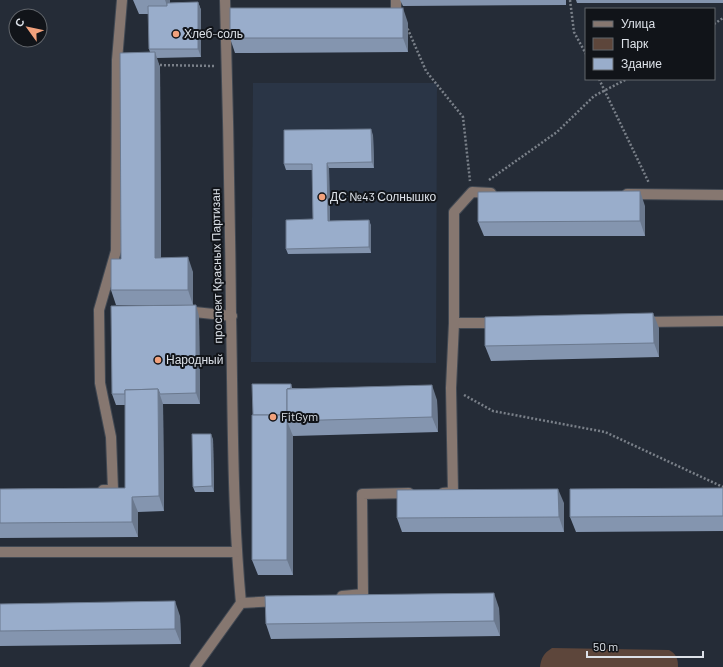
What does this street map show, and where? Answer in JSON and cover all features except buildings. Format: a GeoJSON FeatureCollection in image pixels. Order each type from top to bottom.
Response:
{"type":"FeatureCollection","features":[{"type":"Feature","properties":{"kind":"street"},"geometry":{"type":"LineString","coordinates":[[90,491],[113,490],[111,437],[100,383],[103,310],[116,251],[117,60],[122,0]]}},
{"type":"Feature","properties":{"kind":"street","name":"проспект Красных Партизан"},"geometry":{"type":"LineString","coordinates":[[225,0],[229,16],[226,67],[232,316],[232,451],[236,552],[241,603]]}},
{"type":"Feature","properties":{"kind":"street"},"geometry":{"type":"LineString","coordinates":[[380,15],[396,15],[396,0]]}},
{"type":"Feature","properties":{"kind":"street"},"geometry":{"type":"LineString","coordinates":[[332,596],[363,594],[362,494],[453,492],[451,388],[454,323],[454,212],[472,192],[504,193]]}},
{"type":"Feature","properties":{"kind":"street"},"geometry":{"type":"LineString","coordinates":[[615,194],[723,195]]}},
{"type":"Feature","properties":{"kind":"street"},"geometry":{"type":"LineString","coordinates":[[176,311],[198,311],[232,316]]}},
{"type":"Feature","properties":{"kind":"street"},"geometry":{"type":"LineString","coordinates":[[636,322],[723,321]]}},
{"type":"Feature","properties":{"kind":"street"},"geometry":{"type":"LineString","coordinates":[[454,323],[509,323]]}},
{"type":"Feature","properties":{"kind":"street"},"geometry":{"type":"LineString","coordinates":[[0,552],[236,552]]}},
{"type":"Feature","properties":{"kind":"street"},"geometry":{"type":"LineString","coordinates":[[195,667],[241,603],[287,600]]}},
{"type":"Feature","properties":{"kind":"path"},"geometry":{"type":"LineString","coordinates":[[570,0],[574,32],[585,52]]}},
{"type":"Feature","properties":{"kind":"path"},"geometry":{"type":"LineString","coordinates":[[396,15],[408,27],[426,71],[463,117],[472,192],[558,132],[594,96],[625,80]]}},
{"type":"Feature","properties":{"kind":"path"},"geometry":{"type":"LineString","coordinates":[[149,64],[226,67]]}},
{"type":"Feature","properties":{"kind":"path"},"geometry":{"type":"LineString","coordinates":[[600,80],[654,194]]}},
{"type":"Feature","properties":{"kind":"path"},"geometry":{"type":"LineString","coordinates":[[451,388],[493,411],[605,432],[723,487]]}},
{"type":"Feature","properties":{"kind":"shaded area"},"geometry":{"type":"Polygon","coordinates":[[[253,83],[437,83],[436,363],[251,362],[253,83]]]}},
{"type":"Feature","properties":{"kind":"green space"},"geometry":{"type":"Polygon","coordinates":[[[552,648],[669,650],[676,657],[678,667],[540,667],[543,656],[552,648]]]}},
{"type":"Feature","properties":{"kind":"place","name":"Хлеб-соль"},"geometry":{"type":"Point","coordinates":[176,34]}},
{"type":"Feature","properties":{"kind":"place","name":"ДС №43 Солнышко"},"geometry":{"type":"Point","coordinates":[322,197]}},
{"type":"Feature","properties":{"kind":"place","name":"Народный"},"geometry":{"type":"Point","coordinates":[158,360]}},
{"type":"Feature","properties":{"kind":"place","name":"FitGym"},"geometry":{"type":"Point","coordinates":[273,417]}}]}
